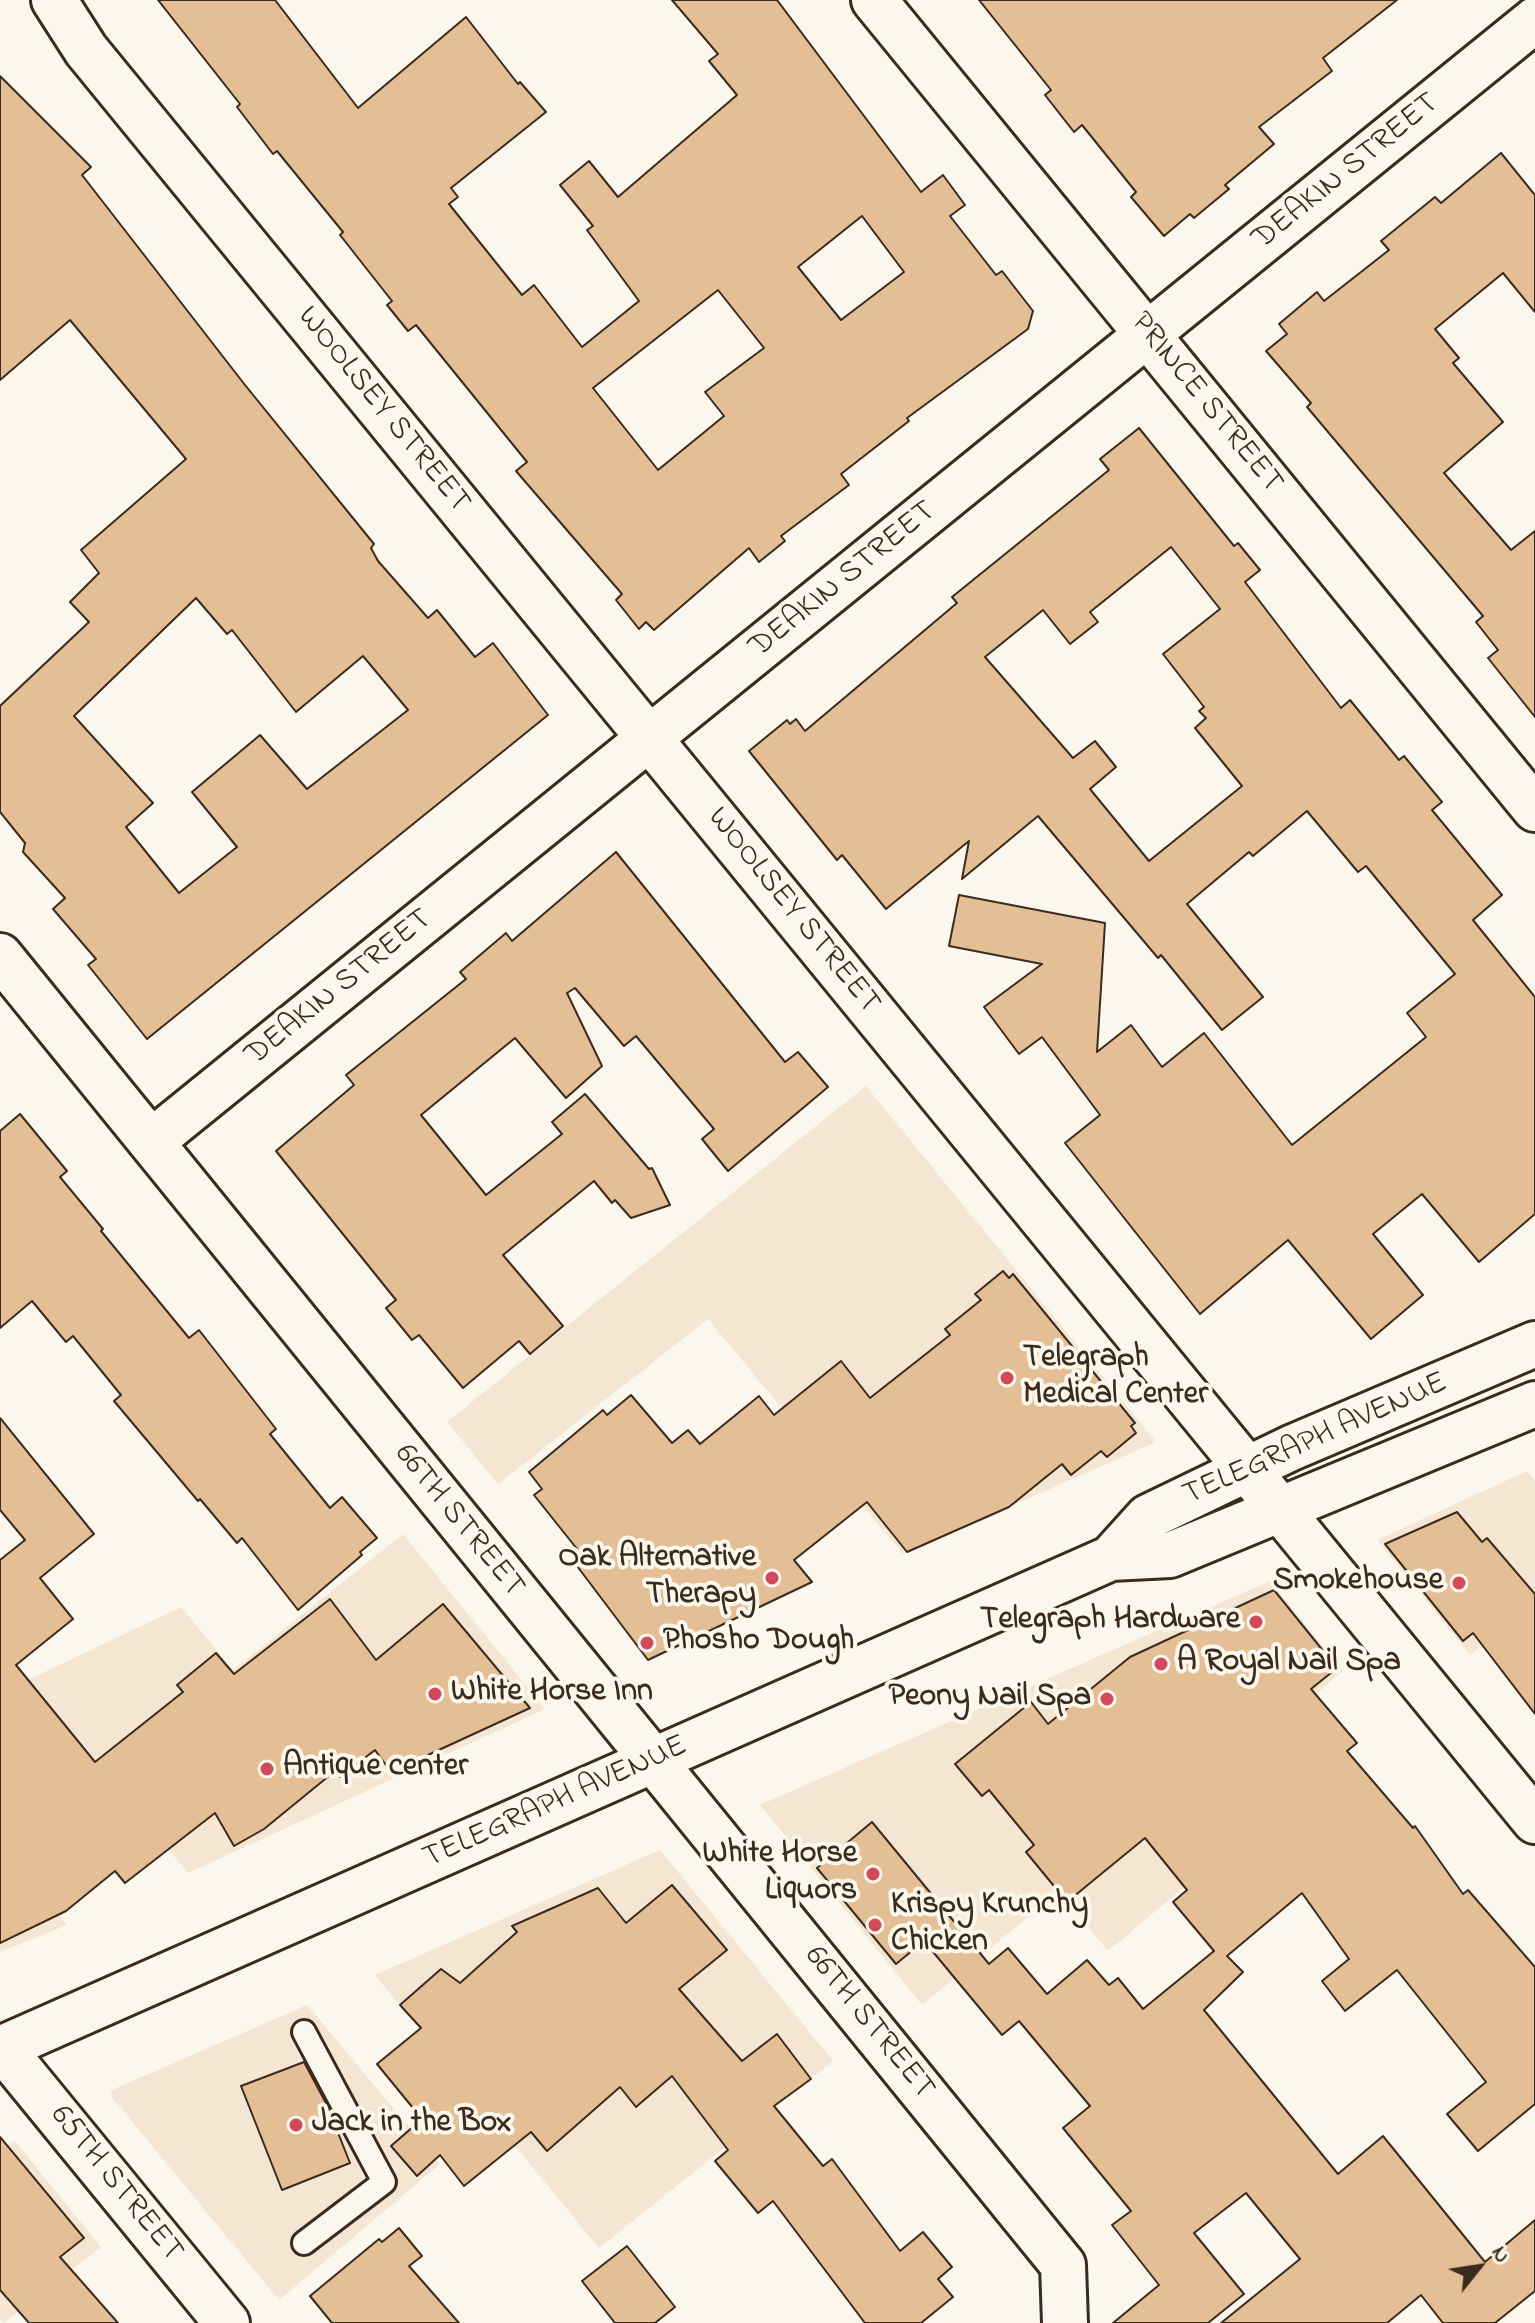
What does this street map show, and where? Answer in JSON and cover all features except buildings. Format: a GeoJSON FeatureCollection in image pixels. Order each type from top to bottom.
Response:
{"type":"FeatureCollection","features":[{"type":"Feature","properties":{"kind":"street","name":"WOOLSEY STREET"},"geometry":{"type":"LineString","coordinates":[[54,0],[96,62],[1535,1821]]}},
{"type":"Feature","properties":{"kind":"street","name":"PRINCE STREET"},"geometry":{"type":"LineString","coordinates":[[874,0],[1223,426],[1528,786]]}},
{"type":"Feature","properties":{"kind":"street","name":"DEAKIN STREET"},"geometry":{"type":"LineString","coordinates":[[151,1142],[1535,20]]}},
{"type":"Feature","properties":{"kind":"street","name":"66TH STREET"},"geometry":{"type":"LineString","coordinates":[[0,956],[1063,2265],[1065,2323]]}},
{"type":"Feature","properties":{"kind":"street","name":"TELEGRAPH AVENUE"},"geometry":{"type":"LineString","coordinates":[[1111,1558],[1148,1517],[1249,1469],[1535,1344]]}},
{"type":"Feature","properties":{"kind":"street","name":"TELEGRAPH AVENUE"},"geometry":{"type":"LineString","coordinates":[[1,2048],[1111,1558],[1170,1555],[1535,1404]]}},
{"type":"Feature","properties":{"kind":"street","name":"65TH STREET"},"geometry":{"type":"LineString","coordinates":[[1,2048],[227,2323]]}},
{"type":"Feature","properties":{"kind":"lane"},"geometry":{"type":"LineString","coordinates":[[304,2032],[384,2182],[304,2243]]}},
{"type":"Feature","properties":{"kind":"shaded area"},"geometry":{"type":"Polygon","coordinates":[[[866,1086],[1156,1442],[903,1554],[708,1319],[498,1484],[447,1422],[866,1086]]]}},
{"type":"Feature","properties":{"kind":"shaded area"},"geometry":{"type":"Polygon","coordinates":[[[1527,1471],[1535,1481],[1535,1600],[1470,1655],[1377,1540],[1527,1471]]]}},
{"type":"Feature","properties":{"kind":"shaded area"},"geometry":{"type":"Polygon","coordinates":[[[403,1534],[545,1709],[188,1873],[28,1680],[181,1607],[233,1670],[403,1534]]]}},
{"type":"Feature","properties":{"kind":"shaded area"},"geometry":{"type":"Polygon","coordinates":[[[1270,1581],[1343,1671],[1218,1778],[1257,1826],[1108,1951],[1058,1892],[922,2005],[760,1805],[1270,1581]]]}},
{"type":"Feature","properties":{"kind":"shaded area"},"geometry":{"type":"Polygon","coordinates":[[[0,1844],[67,1925],[0,1952],[0,1844]]]}},
{"type":"Feature","properties":{"kind":"shaded area"},"geometry":{"type":"Polygon","coordinates":[[[660,1850],[833,2061],[599,2248],[375,1975],[660,1850]]]}},
{"type":"Feature","properties":{"kind":"shaded area"},"geometry":{"type":"Polygon","coordinates":[[[307,2005],[440,2164],[279,2300],[111,2096],[112,2090],[307,2005]]]}},
{"type":"Feature","properties":{"kind":"shaded area"},"geometry":{"type":"Polygon","coordinates":[[[15,2141],[101,2247],[4,2323],[0,2318],[0,2148],[15,2141]]]}},
{"type":"Feature","properties":{"kind":"place","name":"Telegraph Medical Center"},"geometry":{"type":"Point","coordinates":[1007,1378]}},
{"type":"Feature","properties":{"kind":"place","name":"Oak Alternative Therapy"},"geometry":{"type":"Point","coordinates":[772,1578]}},
{"type":"Feature","properties":{"kind":"place","name":"Smokehouse"},"geometry":{"type":"Point","coordinates":[1459,1583]}},
{"type":"Feature","properties":{"kind":"place","name":"Telegraph Hardware"},"geometry":{"type":"Point","coordinates":[1256,1622]}},
{"type":"Feature","properties":{"kind":"place","name":"Phosho Dough"},"geometry":{"type":"Point","coordinates":[647,1643]}},
{"type":"Feature","properties":{"kind":"place","name":"A Royal Nail Spa"},"geometry":{"type":"Point","coordinates":[1161,1664]}},
{"type":"Feature","properties":{"kind":"place","name":"White Horse Inn"},"geometry":{"type":"Point","coordinates":[435,1694]}},
{"type":"Feature","properties":{"kind":"place","name":"Peony Nail Spa"},"geometry":{"type":"Point","coordinates":[1107,1699]}},
{"type":"Feature","properties":{"kind":"place","name":"Antique center"},"geometry":{"type":"Point","coordinates":[267,1769]}},
{"type":"Feature","properties":{"kind":"place","name":"White Horse Liquors"},"geometry":{"type":"Point","coordinates":[873,1874]}},
{"type":"Feature","properties":{"kind":"place","name":"Krispy Krunchy Chicken"},"geometry":{"type":"Point","coordinates":[875,1925]}},
{"type":"Feature","properties":{"kind":"place","name":"Jack in the Box"},"geometry":{"type":"Point","coordinates":[296,2125]}}]}
